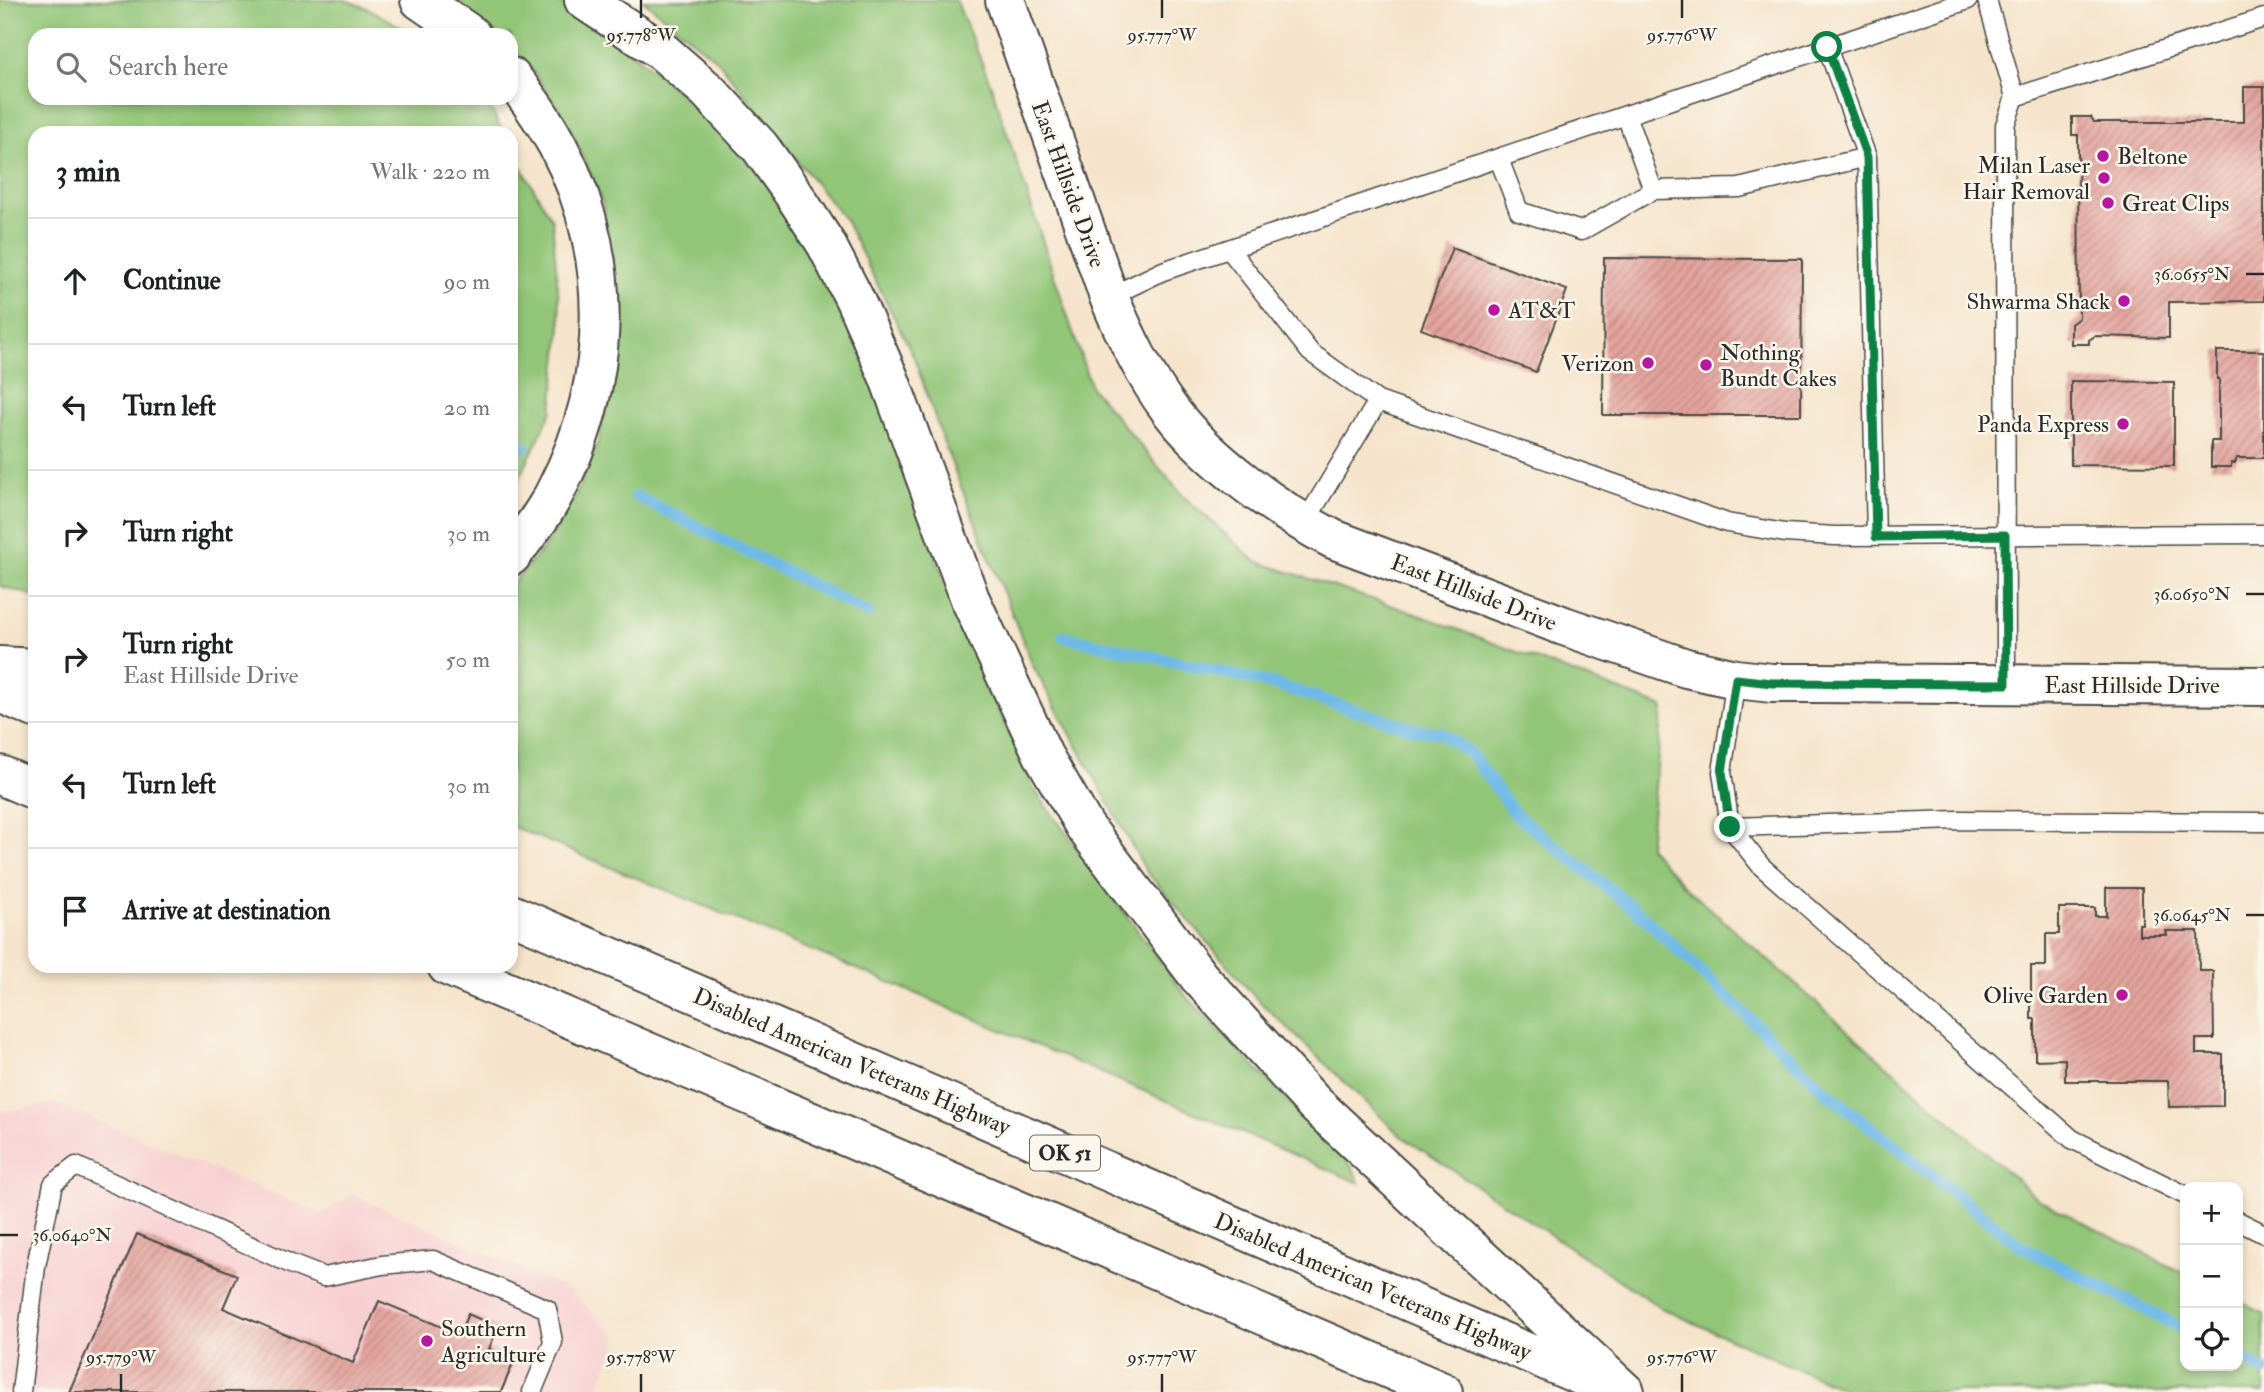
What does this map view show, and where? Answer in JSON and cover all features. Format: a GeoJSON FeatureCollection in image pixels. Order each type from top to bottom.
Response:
{"type":"FeatureCollection","features":[{"type":"Feature","properties":{"kind":"main road"},"geometry":{"type":"LineString","coordinates":[[420,0],[461,28]]}},
{"type":"Feature","properties":{"kind":"main road"},"geometry":{"type":"LineString","coordinates":[[584,0],[663,52],[708,91],[760,148],[796,196],[826,244],[855,300],[889,378],[970,599],[1043,755],[1085,827],[1199,977],[1315,1104],[1625,1392]]}},
{"type":"Feature","properties":{"kind":"main road","name":"East Hillside Drive"},"geometry":{"type":"LineString","coordinates":[[1005,0],[1109,297],[1130,345],[1172,411],[1220,461],[1279,508],[1304,524],[1333,539],[1563,626],[1686,668],[1736,679],[1772,683],[2264,686]]}},
{"type":"Feature","properties":{"kind":"main road"},"geometry":{"type":"LineString","coordinates":[[518,85],[562,155],[586,215],[600,281],[600,337],[592,394],[577,443],[556,492],[518,546]]}},
{"type":"Feature","properties":{"kind":"main road"},"geometry":{"type":"LineString","coordinates":[[0,666],[28,668]]}},
{"type":"Feature","properties":{"kind":"main road"},"geometry":{"type":"LineString","coordinates":[[0,693],[28,705]]}},
{"type":"Feature","properties":{"kind":"main road"},"geometry":{"type":"LineString","coordinates":[[0,775],[28,787]]}},
{"type":"Feature","properties":{"kind":"main road","name":"Disabled American Veterans Highway"},"geometry":{"type":"LineString","coordinates":[[518,917],[1618,1392]]}},
{"type":"Feature","properties":{"kind":"main road"},"geometry":{"type":"LineString","coordinates":[[463,973],[1443,1392]]}},
{"type":"Feature","properties":{"kind":"main road"},"geometry":{"type":"LineString","coordinates":[[1340,1348],[1413,1392]]}},
{"type":"Feature","properties":{"kind":"lane"},"geometry":{"type":"LineString","coordinates":[[1109,297],[1163,271],[1968,0]]}},
{"type":"Feature","properties":{"kind":"lane"},"geometry":{"type":"LineString","coordinates":[[1987,0],[2015,97],[2005,125],[2006,684]]}},
{"type":"Feature","properties":{"kind":"lane"},"geometry":{"type":"LineString","coordinates":[[2015,97],[2264,18]]}},
{"type":"Feature","properties":{"kind":"lane"},"geometry":{"type":"LineString","coordinates":[[1827,47],[1867,157],[1876,537]]}},
{"type":"Feature","properties":{"kind":"lane"},"geometry":{"type":"LineString","coordinates":[[1626,116],[1653,190]]}},
{"type":"Feature","properties":{"kind":"lane"},"geometry":{"type":"LineString","coordinates":[[1499,159],[1519,211],[1581,231],[1653,190],[1740,188],[1867,157]]}},
{"type":"Feature","properties":{"kind":"lane"},"geometry":{"type":"LineString","coordinates":[[1229,249],[1310,352],[1378,401],[1727,523],[1785,533],[1876,537],[2264,534]]}},
{"type":"Feature","properties":{"kind":"lane"},"geometry":{"type":"LineString","coordinates":[[1304,524],[1378,401]]}},
{"type":"Feature","properties":{"kind":"lane"},"geometry":{"type":"LineString","coordinates":[[1736,679],[1722,772],[1730,827],[1761,866],[2073,1139],[2180,1192]]}},
{"type":"Feature","properties":{"kind":"lane"},"geometry":{"type":"LineString","coordinates":[[1730,827],[1959,820],[2264,822]]}},
{"type":"Feature","properties":{"kind":"lane"},"geometry":{"type":"LineString","coordinates":[[21,1392],[36,1266],[53,1184],[76,1167],[324,1277],[382,1265],[433,1260],[547,1309],[553,1342],[532,1392]]}},
{"type":"Feature","properties":{"kind":"lane"},"geometry":{"type":"LineString","coordinates":[[2243,1224],[2264,1234]]}},
{"type":"Feature","properties":{"kind":"shaded area"},"geometry":{"type":"Polygon","coordinates":[[[55,1103],[322,1214],[353,1195],[570,1290],[619,1339],[596,1392],[0,1392],[0,1112],[55,1103]]]}},
{"type":"Feature","properties":{"kind":"green space"},"geometry":{"type":"Polygon","coordinates":[[[0,0],[345,0],[367,8],[403,28],[28,28],[28,105],[487,105],[500,126],[28,126],[28,594],[0,586],[0,0]]]}},
{"type":"Feature","properties":{"kind":"green space"},"geometry":{"type":"Polygon","coordinates":[[[454,0],[555,0],[619,42],[675,88],[735,144],[782,202],[826,274],[879,393],[946,585],[1033,788],[1186,996],[1353,1168],[1359,1183],[893,984],[518,829],[518,577],[543,549],[575,497],[598,442],[613,380],[619,307],[602,201],[568,123],[518,54],[518,28],[489,28],[454,0]]]}},
{"type":"Feature","properties":{"kind":"green space"},"geometry":{"type":"Polygon","coordinates":[[[643,0],[956,0],[991,85],[1091,387],[1182,495],[1255,561],[1414,613],[1663,707],[1649,847],[1682,884],[2039,1200],[2180,1271],[2180,1371],[2243,1371],[2243,1303],[2264,1314],[2264,1392],[1850,1392],[1663,1309],[1401,1136],[1254,996],[1146,871],[1033,666],[946,449],[913,355],[845,220],[718,61],[643,0]]]}},
{"type":"Feature","properties":{"kind":"green space"},"geometry":{"type":"Polygon","coordinates":[[[518,161],[552,220],[561,326],[552,411],[518,481],[518,161]]]}},
{"type":"Feature","properties":{"kind":"building"},"geometry":{"type":"Polygon","coordinates":[[[2244,87],[2264,87],[2264,301],[2169,302],[2169,338],[2095,336],[2089,340],[2089,344],[2071,344],[2071,324],[2079,318],[2078,135],[2072,135],[2072,117],[2091,117],[2094,122],[2244,122],[2244,87]]]}},
{"type":"Feature","properties":{"kind":"building","name":"AT&T"},"geometry":{"type":"Polygon","coordinates":[[[1452,248],[1567,290],[1536,372],[1421,329],[1452,248]]]}},
{"type":"Feature","properties":{"kind":"building"},"geometry":{"type":"Polygon","coordinates":[[[1604,258],[1802,259],[1801,415],[1603,415],[1604,258]]]}},
{"type":"Feature","properties":{"kind":"building"},"geometry":{"type":"Polygon","coordinates":[[[2217,351],[2264,351],[2264,458],[2237,458],[2235,463],[2231,463],[2231,467],[2211,467],[2211,441],[2219,441],[2217,351]]]}},
{"type":"Feature","properties":{"kind":"building","name":"Panda Express"},"geometry":{"type":"Polygon","coordinates":[[[2071,381],[2174,382],[2174,466],[2071,465],[2071,381]]]}},
{"type":"Feature","properties":{"kind":"building","name":"Olive Garden"},"geometry":{"type":"Polygon","coordinates":[[[2106,888],[2142,888],[2142,924],[2139,924],[2139,935],[2167,935],[2166,931],[2198,931],[2199,971],[2213,971],[2214,1039],[2196,1039],[2196,1054],[2223,1054],[2223,1106],[2169,1107],[2168,1081],[2065,1081],[2065,1059],[2035,1060],[2035,1019],[2031,1019],[2031,966],[2046,966],[2046,934],[2059,934],[2059,908],[2095,908],[2095,916],[2106,916],[2106,888]]]}},
{"type":"Feature","properties":{"kind":"building"},"geometry":{"type":"Polygon","coordinates":[[[137,1234],[237,1275],[223,1308],[353,1363],[379,1301],[459,1334],[468,1314],[498,1327],[489,1349],[515,1359],[501,1392],[69,1392],[137,1234]]]}},
{"type":"Feature","properties":{"kind":"waterway"},"geometry":{"type":"LineString","coordinates":[[518,444],[524,447]]}},
{"type":"Feature","properties":{"kind":"waterway"},"geometry":{"type":"LineString","coordinates":[[636,496],[868,613]]}},
{"type":"Feature","properties":{"kind":"waterway"},"geometry":{"type":"LineString","coordinates":[[1063,636],[1277,685],[1417,730],[1441,733],[1470,753],[1515,814],[1644,917],[1824,1090],[2021,1246],[2180,1327]]}},
{"type":"Feature","properties":{"kind":"waterway"},"geometry":{"type":"LineString","coordinates":[[2243,1360],[2264,1371]]}},
{"type":"Feature","properties":{"kind":"place","name":"Beltone"},"geometry":{"type":"Point","coordinates":[2103,156]}},
{"type":"Feature","properties":{"kind":"place","name":"Milan Laser Hair Removal"},"geometry":{"type":"Point","coordinates":[2104,178]}},
{"type":"Feature","properties":{"kind":"place","name":"Great Clips"},"geometry":{"type":"Point","coordinates":[2108,203]}},
{"type":"Feature","properties":{"kind":"place","name":"Shwarma Shack"},"geometry":{"type":"Point","coordinates":[2124,301]}},
{"type":"Feature","properties":{"kind":"place","name":"AT&T"},"geometry":{"type":"Point","coordinates":[1494,310]}},
{"type":"Feature","properties":{"kind":"place","name":"Verizon"},"geometry":{"type":"Point","coordinates":[1648,363]}},
{"type":"Feature","properties":{"kind":"place","name":"Nothing Bundt Cakes"},"geometry":{"type":"Point","coordinates":[1706,365]}},
{"type":"Feature","properties":{"kind":"place","name":"Panda Express"},"geometry":{"type":"Point","coordinates":[2123,424]}},
{"type":"Feature","properties":{"kind":"place","name":"Olive Garden"},"geometry":{"type":"Point","coordinates":[2122,995]}},
{"type":"Feature","properties":{"kind":"place","name":"Southern Agriculture"},"geometry":{"type":"Point","coordinates":[427,1341]}},
{"type":"Feature","properties":{"kind":"route"},"geometry":{"type":"LineString","coordinates":[[1730,827],[1722,772],[1736,679],[1772,683],[2006,684],[2005,535],[1876,537],[1867,157],[1827,47]]}}]}
